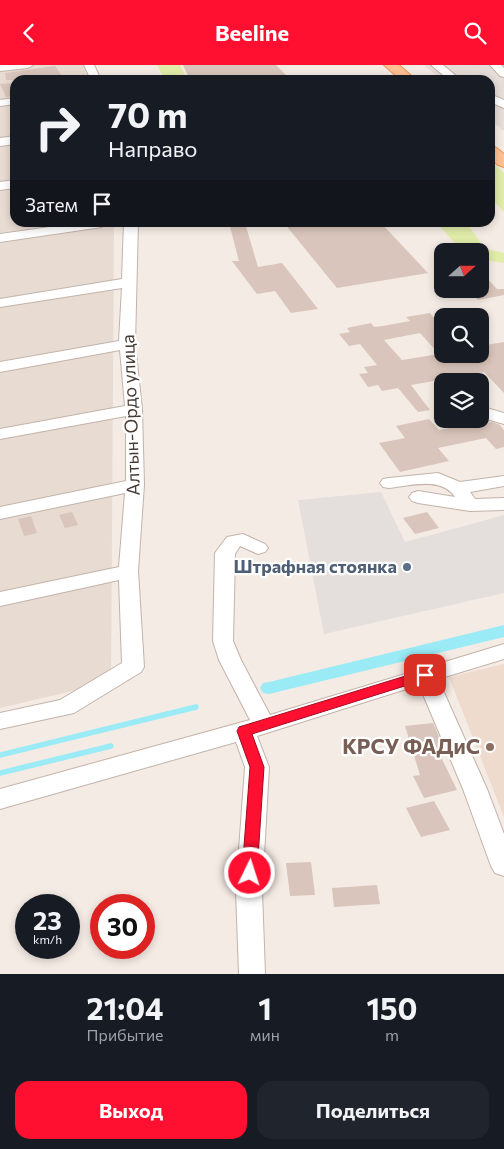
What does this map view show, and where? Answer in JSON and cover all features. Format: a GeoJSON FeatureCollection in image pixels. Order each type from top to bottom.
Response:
{"type":"FeatureCollection","features":[{"type":"Feature","properties":{"kind":"main road"},"geometry":{"type":"LineString","coordinates":[[391,65],[403,75]]}},
{"type":"Feature","properties":{"kind":"street"},"geometry":{"type":"LineString","coordinates":[[0,68],[28,65]]}},
{"type":"Feature","properties":{"kind":"street"},"geometry":{"type":"LineString","coordinates":[[436,65],[449,75]]}},
{"type":"Feature","properties":{"kind":"street"},"geometry":{"type":"LineString","coordinates":[[495,65],[504,74]]}},
{"type":"Feature","properties":{"kind":"street"},"geometry":{"type":"LineString","coordinates":[[0,237],[73,227]]}},
{"type":"Feature","properties":{"kind":"street","name":"Алтын-Ордо улица"},"geometry":{"type":"LineString","coordinates":[[0,721],[66,707],[132,667],[128,571],[135,485],[134,409],[127,345],[131,227]]}},
{"type":"Feature","properties":{"kind":"street"},"geometry":{"type":"LineString","coordinates":[[0,303],[129,282]]}},
{"type":"Feature","properties":{"kind":"street"},"geometry":{"type":"LineString","coordinates":[[0,367],[127,345]]}},
{"type":"Feature","properties":{"kind":"street"},"geometry":{"type":"LineString","coordinates":[[0,434],[134,409]]}},
{"type":"Feature","properties":{"kind":"street"},"geometry":{"type":"LineString","coordinates":[[489,414],[504,419]]}},
{"type":"Feature","properties":{"kind":"street"},"geometry":{"type":"LineString","coordinates":[[389,483],[432,477],[458,487],[504,481]]}},
{"type":"Feature","properties":{"kind":"street"},"geometry":{"type":"LineString","coordinates":[[0,513],[135,485]]}},
{"type":"Feature","properties":{"kind":"street"},"geometry":{"type":"LineString","coordinates":[[458,487],[470,505]]}},
{"type":"Feature","properties":{"kind":"street"},"geometry":{"type":"LineString","coordinates":[[418,497],[470,505],[504,503]]}},
{"type":"Feature","properties":{"kind":"street"},"geometry":{"type":"LineString","coordinates":[[252,974],[249,891],[257,767],[244,731],[230,660],[223,641],[225,553],[234,541],[248,542],[258,549]]}},
{"type":"Feature","properties":{"kind":"street"},"geometry":{"type":"LineString","coordinates":[[0,599],[128,571]]}},
{"type":"Feature","properties":{"kind":"street"},"geometry":{"type":"LineString","coordinates":[[0,799],[244,731],[504,651]]}},
{"type":"Feature","properties":{"kind":"street"},"geometry":{"type":"LineString","coordinates":[[425,675],[475,789],[504,866]]}},
{"type":"Feature","properties":{"kind":"shaded area"},"geometry":{"type":"Polygon","coordinates":[[[0,65],[83,65],[86,75],[10,75],[10,227],[42,227],[0,233],[0,65]]]}},
{"type":"Feature","properties":{"kind":"shaded area"},"geometry":{"type":"Polygon","coordinates":[[[424,65],[504,65],[504,131],[495,124],[495,75],[436,75],[424,65]]]}},
{"type":"Feature","properties":{"kind":"shaded area"},"geometry":{"type":"Polygon","coordinates":[[[114,227],[111,682],[0,708],[0,243],[114,227]]]}},
{"type":"Feature","properties":{"kind":"shaded area","name":"Штрафная стоянка"},"geometry":{"type":"Polygon","coordinates":[[[381,492],[405,542],[504,515],[504,593],[324,634],[298,500],[381,492]]]}},
{"type":"Feature","properties":{"kind":"shaded area","name":"КРСУ ФАДиС"},"geometry":{"type":"Polygon","coordinates":[[[504,664],[504,817],[449,677],[504,664]]]}},
{"type":"Feature","properties":{"kind":"green space"},"geometry":{"type":"Polygon","coordinates":[[[157,65],[180,65],[185,75],[162,75],[157,65]]]}},
{"type":"Feature","properties":{"kind":"green space"},"geometry":{"type":"Polygon","coordinates":[[[495,165],[504,173],[504,212],[495,202],[495,165]]]}},
{"type":"Feature","properties":{"kind":"green space"},"geometry":{"type":"Polygon","coordinates":[[[441,227],[470,227],[481,243],[455,243],[441,227]]]}},
{"type":"Feature","properties":{"kind":"green space"},"geometry":{"type":"Polygon","coordinates":[[[489,250],[504,253],[504,263],[489,260],[489,250]]]}},
{"type":"Feature","properties":{"kind":"building"},"geometry":{"type":"Polygon","coordinates":[[[183,65],[276,65],[286,75],[188,75],[183,65]]]}},
{"type":"Feature","properties":{"kind":"building"},"geometry":{"type":"Polygon","coordinates":[[[55,66],[61,75],[10,75],[10,80],[6,80],[5,73],[55,66]]]}},
{"type":"Feature","properties":{"kind":"building"},"geometry":{"type":"Polygon","coordinates":[[[10,83],[10,97],[6,97],[0,84],[10,83]]]}},
{"type":"Feature","properties":{"kind":"building"},"geometry":{"type":"Polygon","coordinates":[[[230,227],[246,227],[258,267],[282,263],[318,309],[291,313],[275,291],[257,294],[232,261],[239,261],[230,227]]]}},
{"type":"Feature","properties":{"kind":"building"},"geometry":{"type":"Polygon","coordinates":[[[287,227],[385,227],[428,273],[337,288],[287,227]]]}},
{"type":"Feature","properties":{"kind":"building"},"geometry":{"type":"Polygon","coordinates":[[[489,281],[497,289],[504,289],[504,295],[489,298],[489,281]]]}},
{"type":"Feature","properties":{"kind":"building"},"geometry":{"type":"Polygon","coordinates":[[[430,313],[434,317],[434,348],[420,333],[384,340],[402,360],[434,355],[434,363],[489,363],[489,344],[504,342],[504,393],[489,377],[489,373],[434,373],[434,381],[411,385],[430,410],[418,412],[398,388],[382,391],[378,385],[368,387],[359,374],[368,373],[364,367],[377,365],[360,344],[349,346],[339,334],[350,332],[347,328],[371,323],[374,327],[410,321],[406,317],[430,313]]]}},
{"type":"Feature","properties":{"kind":"building"},"geometry":{"type":"Polygon","coordinates":[[[429,419],[434,424],[434,428],[439,430],[449,428],[489,428],[489,423],[492,422],[500,425],[504,430],[504,447],[496,449],[486,438],[438,448],[449,461],[400,472],[379,443],[405,438],[396,426],[429,419]]]}},
{"type":"Feature","properties":{"kind":"building"},"geometry":{"type":"Polygon","coordinates":[[[72,512],[78,525],[65,528],[59,515],[72,512]]]}},
{"type":"Feature","properties":{"kind":"building"},"geometry":{"type":"Polygon","coordinates":[[[427,512],[439,528],[415,534],[403,518],[427,512]]]}},
{"type":"Feature","properties":{"kind":"building"},"geometry":{"type":"Polygon","coordinates":[[[31,516],[37,533],[24,536],[18,519],[31,516]]]}},
{"type":"Feature","properties":{"kind":"building"},"geometry":{"type":"Polygon","coordinates":[[[433,723],[446,752],[439,753],[457,790],[424,798],[413,776],[420,775],[405,726],[433,723]]]}},
{"type":"Feature","properties":{"kind":"building"},"geometry":{"type":"Polygon","coordinates":[[[434,801],[450,830],[421,837],[406,808],[434,801]]]}},
{"type":"Feature","properties":{"kind":"building"},"geometry":{"type":"Polygon","coordinates":[[[311,862],[315,895],[290,896],[286,863],[311,862]]]}},
{"type":"Feature","properties":{"kind":"building"},"geometry":{"type":"Polygon","coordinates":[[[377,885],[380,904],[334,907],[332,888],[377,885]]]}},
{"type":"Feature","properties":{"kind":"waterway"},"geometry":{"type":"LineString","coordinates":[[269,688],[504,631]]}},
{"type":"Feature","properties":{"kind":"waterway"},"geometry":{"type":"LineString","coordinates":[[0,755],[196,707]]}},
{"type":"Feature","properties":{"kind":"waterway"},"geometry":{"type":"LineString","coordinates":[[0,773],[111,746]]}},
{"type":"Feature","properties":{"kind":"place","name":"Штрафная стоянка"},"geometry":{"type":"Point","coordinates":[407,567]}},
{"type":"Feature","properties":{"kind":"place","name":"КРСУ ФАДиС"},"geometry":{"type":"Point","coordinates":[490,747]}},
{"type":"Feature","properties":{"kind":"route"},"geometry":{"type":"LineString","coordinates":[[250,873],[257,767],[244,731],[425,675]]}}]}
